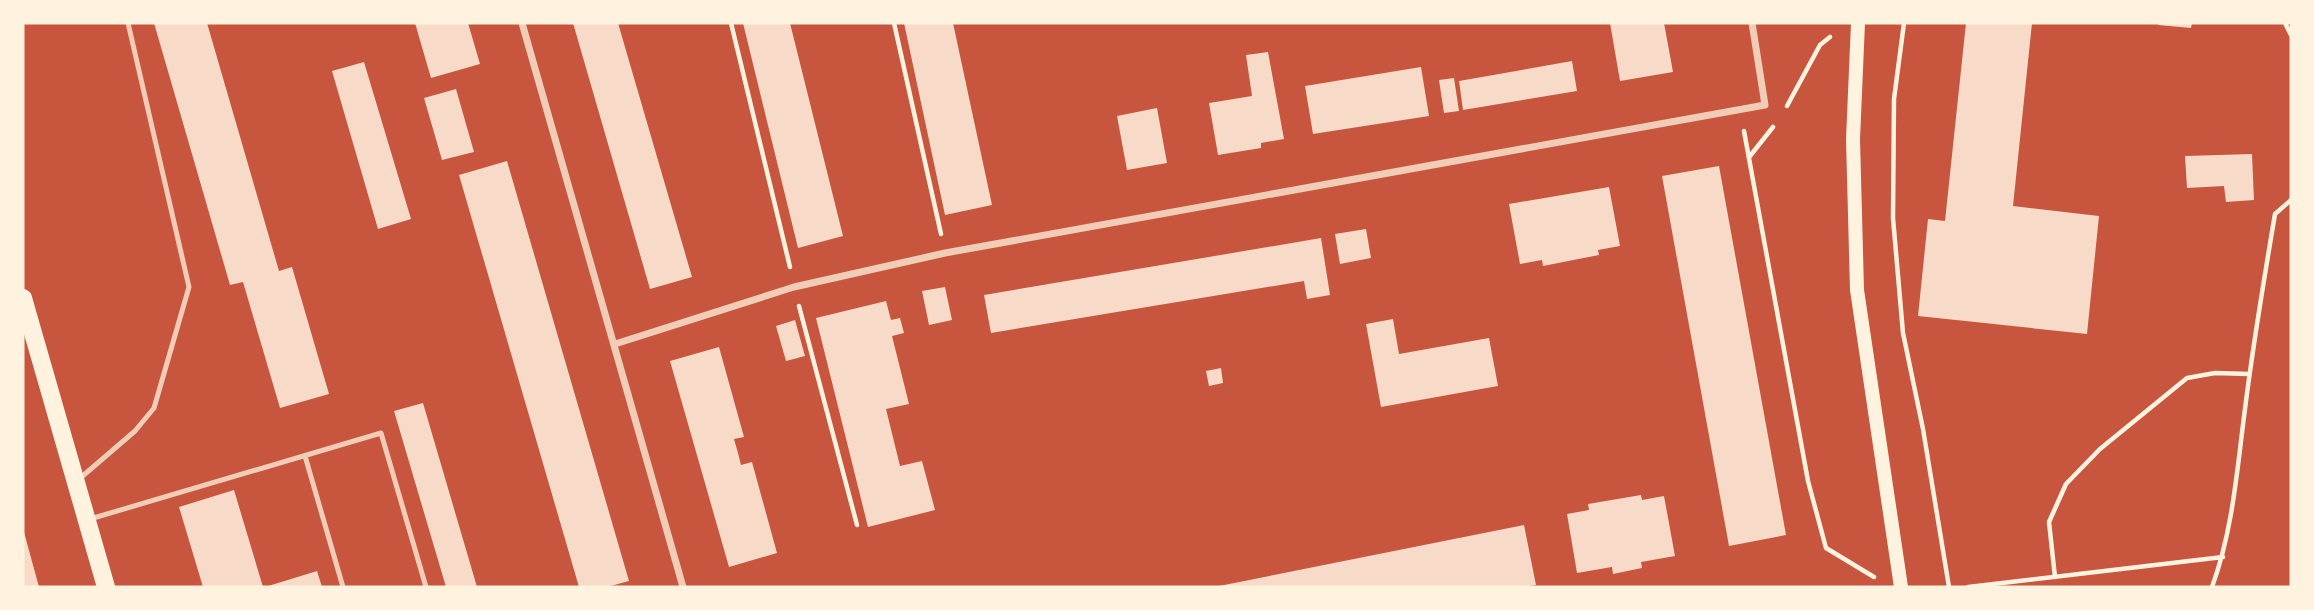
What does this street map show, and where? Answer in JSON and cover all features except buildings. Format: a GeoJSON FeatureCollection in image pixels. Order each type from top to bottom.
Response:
{"type":"FeatureCollection","features":[{"type":"Feature","properties":{"kind":"main road"},"geometry":{"type":"LineString","coordinates":[[1858,23],[1853,139],[1857,290],[1901,587]]}},
{"type":"Feature","properties":{"kind":"main road"},"geometry":{"type":"LineString","coordinates":[[23,298],[106,587]]}},
{"type":"Feature","properties":{"kind":"street"},"geometry":{"type":"LineString","coordinates":[[522,23],[683,587]]}},
{"type":"Feature","properties":{"kind":"street"},"geometry":{"type":"LineString","coordinates":[[615,344],[794,287],[945,253],[1765,104],[1752,23]]}},
{"type":"Feature","properties":{"kind":"lane"},"geometry":{"type":"LineString","coordinates":[[76,482],[135,431],[154,408],[189,287],[128,23]]}},
{"type":"Feature","properties":{"kind":"lane"},"geometry":{"type":"LineString","coordinates":[[87,519],[381,433],[426,587]]}},
{"type":"Feature","properties":{"kind":"lane"},"geometry":{"type":"LineString","coordinates":[[305,456],[344,587]]}},
{"type":"Feature","properties":{"kind":"path"},"geometry":{"type":"LineString","coordinates":[[894,23],[945,253]]}},
{"type":"Feature","properties":{"kind":"path"},"geometry":{"type":"LineString","coordinates":[[1904,23],[1894,99],[1893,218],[1903,333],[1923,429],[1949,587]]}},
{"type":"Feature","properties":{"kind":"path"},"geometry":{"type":"LineString","coordinates":[[2285,23],[2291,35]]}},
{"type":"Feature","properties":{"kind":"path"},"geometry":{"type":"LineString","coordinates":[[1782,116],[1821,45],[1838,30]]}},
{"type":"Feature","properties":{"kind":"path"},"geometry":{"type":"LineString","coordinates":[[1740,110],[1808,481],[1826,548],[1880,581]]}},
{"type":"Feature","properties":{"kind":"path"},"geometry":{"type":"LineString","coordinates":[[1749,157],[1774,126]]}},
{"type":"Feature","properties":{"kind":"path"},"geometry":{"type":"LineString","coordinates":[[2212,587],[2223,558],[2275,214],[2291,200]]}},
{"type":"Feature","properties":{"kind":"path"},"geometry":{"type":"LineString","coordinates":[[2055,577],[2049,522],[2066,484],[2100,450],[2187,378],[2215,373],[2249,374]]}},
{"type":"Feature","properties":{"kind":"path"},"geometry":{"type":"LineString","coordinates":[[1968,587],[2223,558]]}}]}
